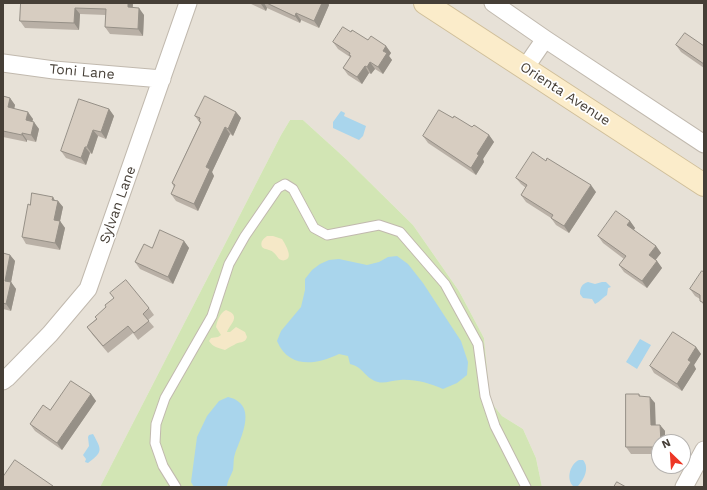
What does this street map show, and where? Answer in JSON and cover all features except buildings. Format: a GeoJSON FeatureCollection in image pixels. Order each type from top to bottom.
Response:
{"type":"FeatureCollection","features":[{"type":"Feature","properties":{"kind":"street","name":"Sylvan Lane"},"geometry":{"type":"LineString","coordinates":[[3,381],[50,334],[88,289],[188,3]]}},
{"type":"Feature","properties":{"kind":"street","name":"Orienta Avenue"},"geometry":{"type":"LineString","coordinates":[[426,3],[704,186]]}},
{"type":"Feature","properties":{"kind":"street"},"geometry":{"type":"LineString","coordinates":[[493,3],[704,144]]}},
{"type":"Feature","properties":{"kind":"street"},"geometry":{"type":"LineString","coordinates":[[525,68],[545,39]]}},
{"type":"Feature","properties":{"kind":"street","name":"Toni Lane"},"geometry":{"type":"LineString","coordinates":[[3,63],[54,70],[162,79]]}},
{"type":"Feature","properties":{"kind":"street"},"geometry":{"type":"LineString","coordinates":[[684,487],[704,450]]}},
{"type":"Feature","properties":{"kind":"lane"},"geometry":{"type":"LineString","coordinates":[[176,487],[164,466],[155,443],[156,424],[165,398],[212,316],[229,264],[278,188],[285,184],[293,189],[314,228],[327,235],[379,225],[400,232],[445,284],[478,344],[485,396],[495,426],[526,487]]}},
{"type":"Feature","properties":{"kind":"shaded area"},"geometry":{"type":"Polygon","coordinates":[[[3,3],[704,3],[704,487],[542,487],[536,458],[523,429],[502,416],[490,401],[484,338],[459,291],[413,225],[346,159],[303,120],[290,120],[100,487],[3,487],[3,3]]]}},
{"type":"Feature","properties":{"kind":"green space"},"geometry":{"type":"Polygon","coordinates":[[[290,120],[303,120],[346,159],[413,225],[459,291],[484,338],[490,401],[502,416],[523,429],[536,458],[542,487],[100,487],[290,120]]]}},
{"type":"Feature","properties":{"kind":"sand"},"geometry":{"type":"Polygon","coordinates":[[[267,236],[282,239],[289,254],[288,259],[280,260],[272,251],[262,247],[262,241],[267,236]]]}},
{"type":"Feature","properties":{"kind":"sand"},"geometry":{"type":"Polygon","coordinates":[[[226,310],[231,312],[234,317],[234,320],[227,332],[230,332],[236,327],[245,332],[247,337],[243,342],[225,350],[214,346],[209,341],[211,338],[221,335],[216,327],[217,322],[222,313],[226,310]]]}},
{"type":"Feature","properties":{"kind":"water"},"geometry":{"type":"Polygon","coordinates":[[[341,111],[345,113],[344,116],[366,126],[363,136],[359,140],[333,128],[333,122],[341,111]]]}},
{"type":"Feature","properties":{"kind":"water"},"geometry":{"type":"Polygon","coordinates":[[[397,256],[408,264],[423,283],[461,341],[468,362],[467,375],[457,383],[443,389],[427,383],[411,380],[380,382],[373,380],[355,365],[350,364],[348,356],[339,354],[321,361],[304,362],[296,360],[282,350],[277,341],[281,331],[301,307],[305,290],[305,279],[312,270],[329,260],[339,259],[367,265],[379,262],[388,257],[397,256]]]}},
{"type":"Feature","properties":{"kind":"water"},"geometry":{"type":"Polygon","coordinates":[[[588,282],[595,284],[606,282],[611,287],[608,288],[607,295],[595,304],[592,299],[583,298],[580,294],[580,289],[582,286],[588,282]]]}},
{"type":"Feature","properties":{"kind":"water"},"geometry":{"type":"Polygon","coordinates":[[[640,339],[651,345],[637,369],[626,362],[640,339]]]}},
{"type":"Feature","properties":{"kind":"water"},"geometry":{"type":"Polygon","coordinates":[[[228,397],[237,401],[243,406],[245,421],[244,429],[234,456],[233,470],[227,487],[194,487],[191,482],[197,437],[207,416],[219,401],[228,397]]]}},
{"type":"Feature","properties":{"kind":"water"},"geometry":{"type":"Polygon","coordinates":[[[93,434],[100,450],[99,453],[88,463],[85,462],[86,459],[83,455],[89,446],[88,437],[89,435],[93,434]]]}},
{"type":"Feature","properties":{"kind":"water"},"geometry":{"type":"Polygon","coordinates":[[[579,460],[583,460],[586,470],[582,481],[577,487],[573,486],[569,476],[571,468],[579,460]]]}}]}
